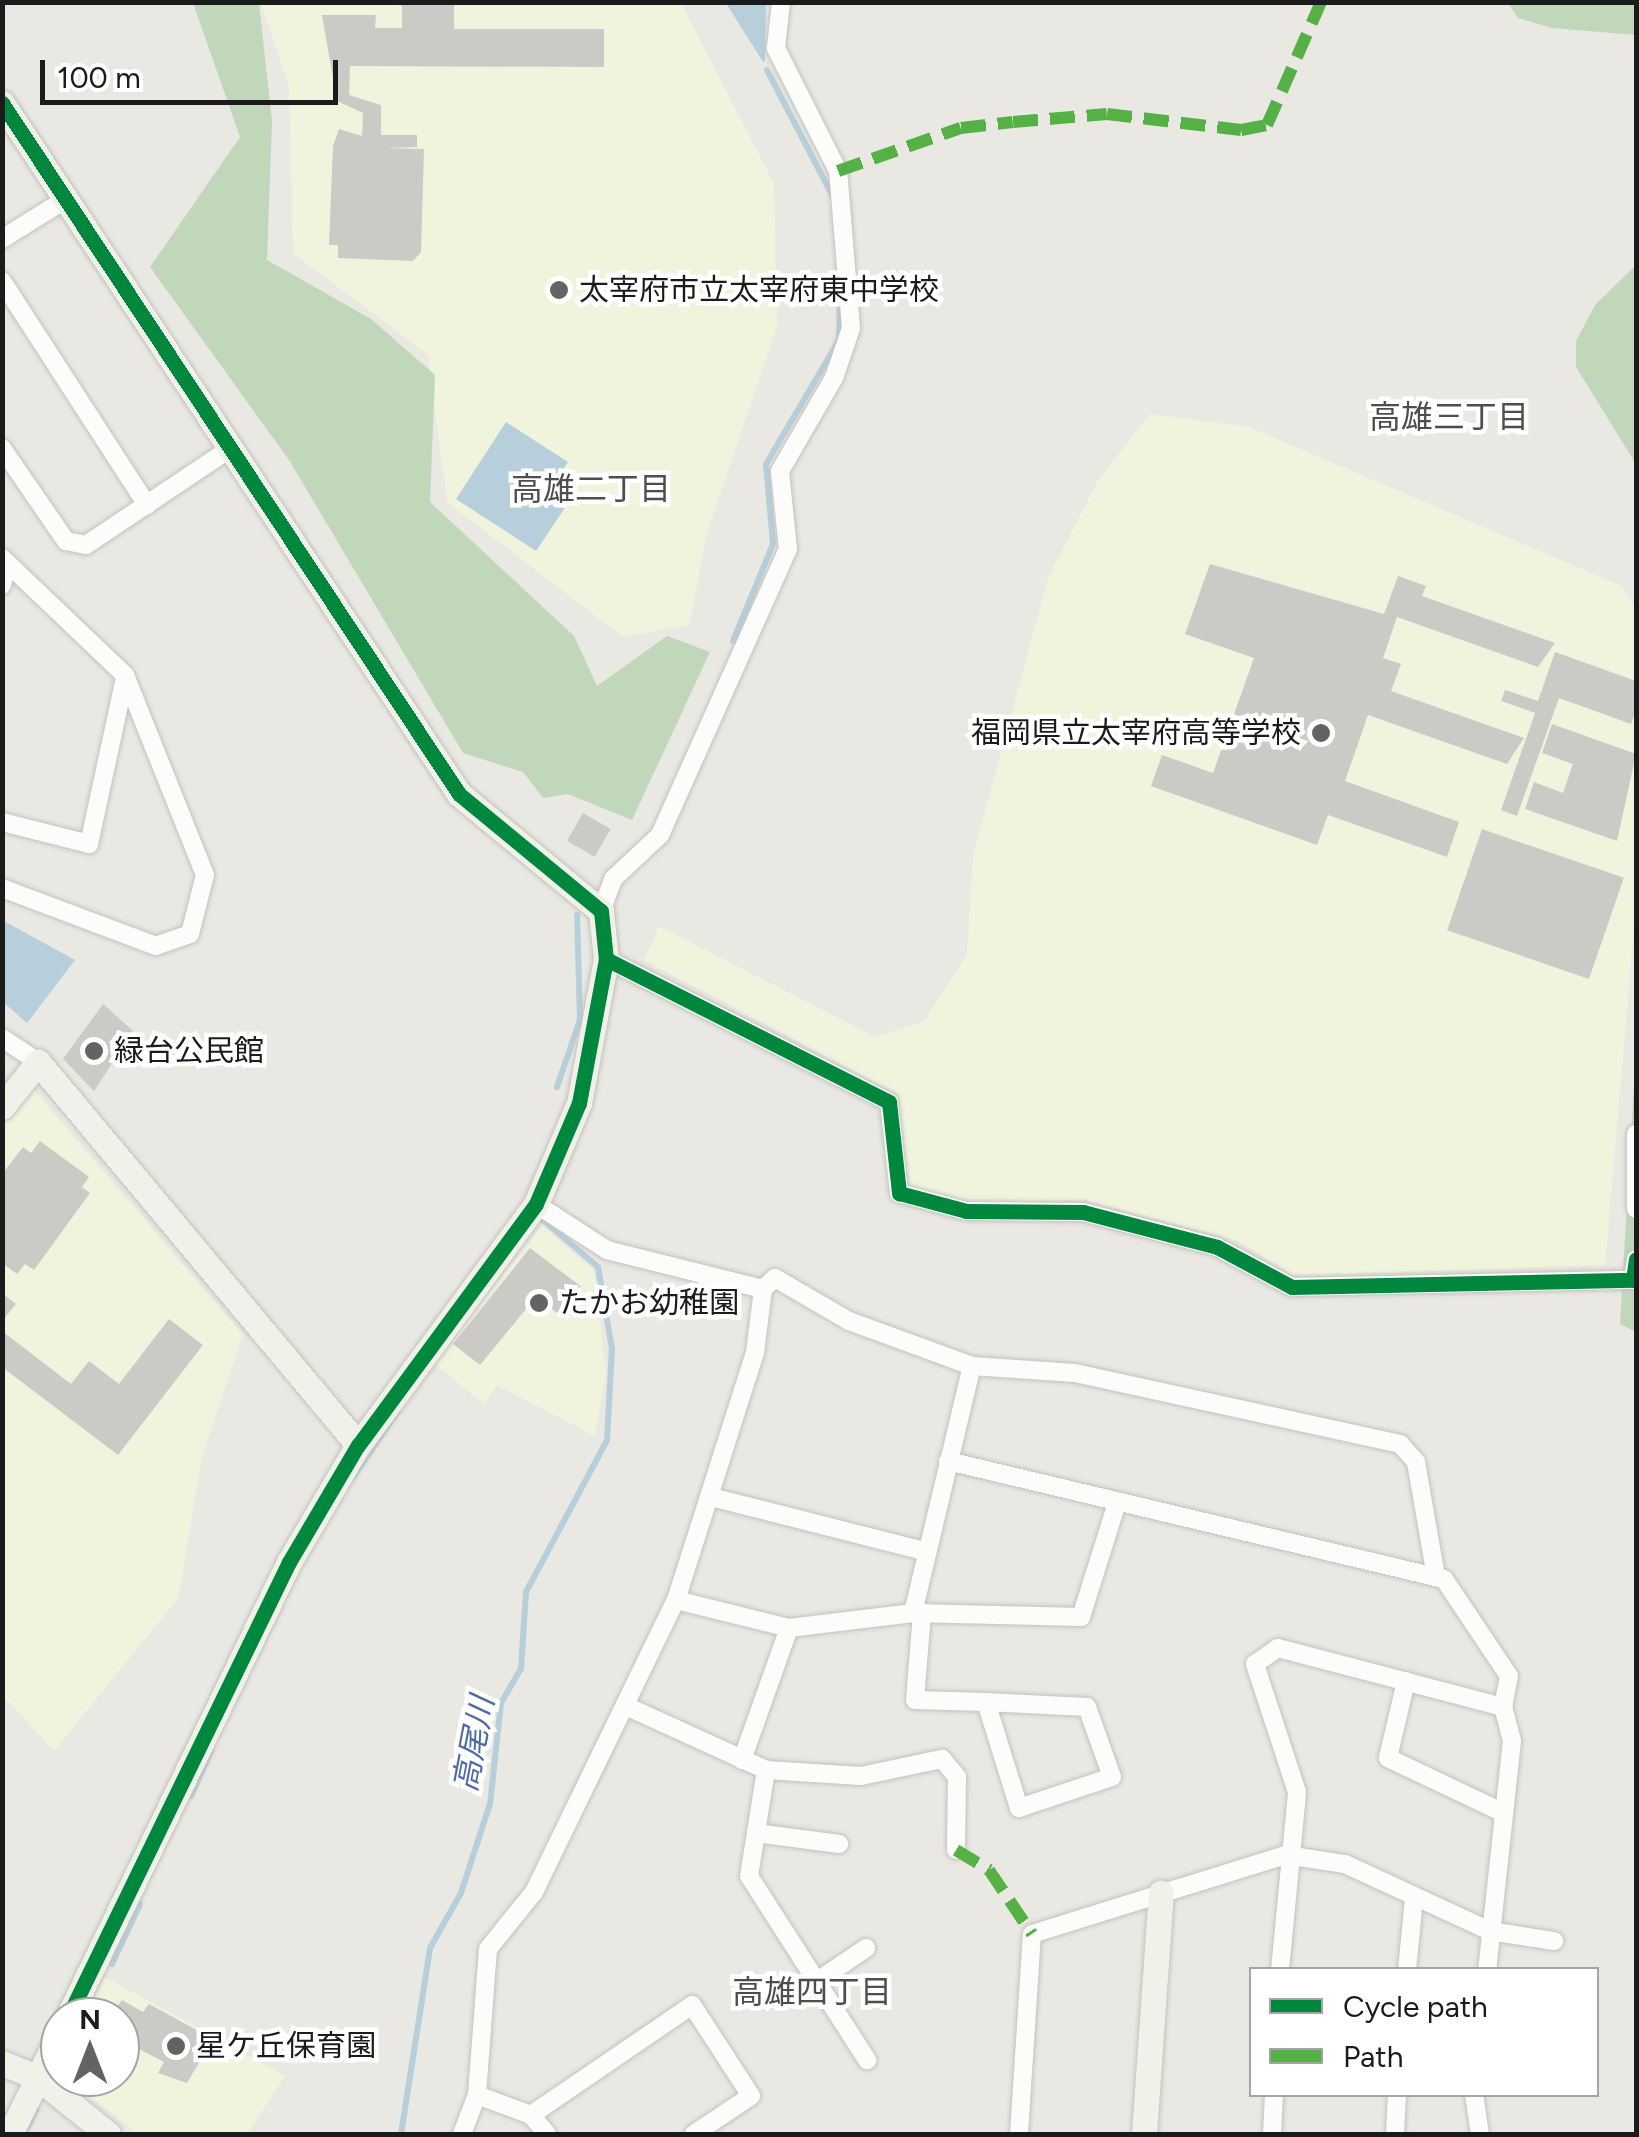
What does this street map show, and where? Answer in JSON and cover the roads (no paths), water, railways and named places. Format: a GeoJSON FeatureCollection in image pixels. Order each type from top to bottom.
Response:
{"type":"FeatureCollection","features":[{"type":"Feature","properties":{"kind":"street"},"geometry":{"type":"LineString","coordinates":[[78,1997],[250,1636],[358,1445],[536,1204],[579,1103],[606,959],[601,912],[613,879],[660,836],[788,550],[780,471],[848,341],[850,224],[838,171],[776,48],[781,2]]}},
{"type":"Feature","properties":{"kind":"street"},"geometry":{"type":"LineString","coordinates":[[2,103],[460,794],[601,912]]}},
{"type":"Feature","properties":{"kind":"street"},"geometry":{"type":"LineString","coordinates":[[2,239],[66,198]]}},
{"type":"Feature","properties":{"kind":"street"},"geometry":{"type":"LineString","coordinates":[[2,281],[147,505]]}},
{"type":"Feature","properties":{"kind":"street"},"geometry":{"type":"LineString","coordinates":[[2,448],[66,541],[86,545],[232,448]]}},
{"type":"Feature","properties":{"kind":"street"},"geometry":{"type":"LineString","coordinates":[[2,586],[5,561]]}},
{"type":"Feature","properties":{"kind":"street"},"geometry":{"type":"LineString","coordinates":[[2,888],[156,946],[181,942],[196,923],[205,875],[125,675],[5,561]]}},
{"type":"Feature","properties":{"kind":"street"},"geometry":{"type":"LineString","coordinates":[[2,822],[89,844],[125,675]]}},
{"type":"Feature","properties":{"kind":"street"},"geometry":{"type":"LineString","coordinates":[[606,959],[889,1102],[899,1192],[966,1211],[1083,1212],[1216,1246],[1292,1288],[1633,1280],[1636,1259]]}},
{"type":"Feature","properties":{"kind":"street"},"geometry":{"type":"LineString","coordinates":[[2,1038],[38,1062],[358,1445]]}},
{"type":"Feature","properties":{"kind":"street"},"geometry":{"type":"LineString","coordinates":[[2,1108],[38,1062]]}},
{"type":"Feature","properties":{"kind":"street"},"geometry":{"type":"LineString","coordinates":[[1636,1134],[1636,1209]]}},
{"type":"Feature","properties":{"kind":"street"},"geometry":{"type":"LineString","coordinates":[[536,1204],[606,1250],[763,1290]]}},
{"type":"Feature","properties":{"kind":"street"},"geometry":{"type":"LineString","coordinates":[[462,2134],[478,2094],[488,1949],[534,1892],[628,1707],[676,1600],[754,1353],[763,1290],[776,1278],[849,1321],[972,1366],[1075,1373],[1400,1444],[1416,1462],[1436,1577],[1508,1672],[1503,1706],[1512,1742],[1487,1967]]}},
{"type":"Feature","properties":{"kind":"street"},"geometry":{"type":"LineString","coordinates":[[972,1366],[925,1551],[917,1613],[916,1700],[986,1702],[1087,1707],[1112,1777],[1019,1808],[986,1702]]}},
{"type":"Feature","properties":{"kind":"street"},"geometry":{"type":"LineString","coordinates":[[948,1461],[1436,1577]]}},
{"type":"Feature","properties":{"kind":"street"},"geometry":{"type":"LineString","coordinates":[[711,1497],[925,1551]]}},
{"type":"Feature","properties":{"kind":"street"},"geometry":{"type":"LineString","coordinates":[[676,1600],[789,1628],[917,1613],[1081,1616],[1117,1503]]}},
{"type":"Feature","properties":{"kind":"street"},"geometry":{"type":"LineString","coordinates":[[742,1760],[789,1628]]}},
{"type":"Feature","properties":{"kind":"street"},"geometry":{"type":"LineString","coordinates":[[1280,1967],[1286,1856],[1297,1792],[1256,1664],[1278,1648],[1503,1706]]}},
{"type":"Feature","properties":{"kind":"street"},"geometry":{"type":"LineString","coordinates":[[1406,1681],[1388,1758],[1504,1813]]}},
{"type":"Feature","properties":{"kind":"street"},"geometry":{"type":"LineString","coordinates":[[628,1707],[766,1770],[860,1776],[942,1759],[956,1777],[956,1850]]}},
{"type":"Feature","properties":{"kind":"street"},"geometry":{"type":"LineString","coordinates":[[766,1770],[749,1876],[867,2060]]}},
{"type":"Feature","properties":{"kind":"street"},"geometry":{"type":"LineString","coordinates":[[756,1833],[839,1844]]}},
{"type":"Feature","properties":{"kind":"street"},"geometry":{"type":"LineString","coordinates":[[1019,2134],[1032,1934],[1286,1856],[1345,1864],[1490,1931],[1554,1941]]}},
{"type":"Feature","properties":{"kind":"street"},"geometry":{"type":"LineString","coordinates":[[1144,2134],[1161,1893]]}},
{"type":"Feature","properties":{"kind":"street"},"geometry":{"type":"LineString","coordinates":[[1407,1967],[1414,1898]]}},
{"type":"Feature","properties":{"kind":"street"},"geometry":{"type":"LineString","coordinates":[[819,1980],[866,1948]]}},
{"type":"Feature","properties":{"kind":"street"},"geometry":{"type":"LineString","coordinates":[[532,2115],[692,2005],[751,2096],[694,2134]]}},
{"type":"Feature","properties":{"kind":"street"},"geometry":{"type":"LineString","coordinates":[[2,2063],[38,2078],[108,2134]]}},
{"type":"Feature","properties":{"kind":"street"},"geometry":{"type":"LineString","coordinates":[[10,2134],[40,2074]]}},
{"type":"Feature","properties":{"kind":"street"},"geometry":{"type":"LineString","coordinates":[[478,2094],[532,2115],[547,2134]]}},
{"type":"Feature","properties":{"kind":"street"},"geometry":{"type":"LineString","coordinates":[[1272,2134],[1274,2097]]}},
{"type":"Feature","properties":{"kind":"street"},"geometry":{"type":"LineString","coordinates":[[1396,2134],[1397,2097]]}},
{"type":"Feature","properties":{"kind":"street"},"geometry":{"type":"LineString","coordinates":[[1474,2097],[1480,2134]]}},
{"type":"Feature","properties":{"kind":"water"},"geometry":{"type":"Polygon","coordinates":[[[726,3],[766,3],[765,61],[763,62],[726,3]]]}},
{"type":"Feature","properties":{"kind":"water"},"geometry":{"type":"Polygon","coordinates":[[[506,422],[568,462],[557,479],[576,491],[536,551],[456,499],[506,422]]]}},
{"type":"Feature","properties":{"kind":"water"},"geometry":{"type":"Polygon","coordinates":[[[2,920],[75,960],[27,1023],[3,1002],[2,920]]]}},
{"type":"Feature","properties":{"kind":"waterway"},"geometry":{"type":"LineString","coordinates":[[767,70],[833,197]]}},
{"type":"Feature","properties":{"kind":"waterway"},"geometry":{"type":"LineString","coordinates":[[733,641],[773,544],[766,464],[839,340],[840,299]]}},
{"type":"Feature","properties":{"kind":"waterway"},"geometry":{"type":"LineString","coordinates":[[557,1087],[580,1020],[577,915]]}},
{"type":"Feature","properties":{"kind":"waterway","name":"高尾川"},"geometry":{"type":"LineString","coordinates":[[401,2134],[430,1948],[461,1893],[490,1804],[501,1703],[521,1669],[526,1592],[607,1440],[612,1349],[598,1267],[543,1220]]}},
{"type":"Feature","properties":{"kind":"waterway"},"geometry":{"type":"LineString","coordinates":[[354,1476],[398,1411]]}},
{"type":"Feature","properties":{"kind":"waterway"},"geometry":{"type":"LineString","coordinates":[[191,1796],[212,1749]]}},
{"type":"Feature","properties":{"kind":"waterway"},"geometry":{"type":"LineString","coordinates":[[112,1964],[140,1904]]}},
{"type":"Feature","properties":{"kind":"waterway"},"geometry":{"type":"LineString","coordinates":[[24,2134],[36,2110]]}},
{"type":"Feature","properties":{"kind":"place","name":"太宰府市立太宰府東中学校"},"geometry":{"type":"Point","coordinates":[559,290]}},
{"type":"Feature","properties":{"kind":"place","name":"福岡県立太宰府高等学校"},"geometry":{"type":"Point","coordinates":[1321,733]}},
{"type":"Feature","properties":{"kind":"place","name":"緑台公民館"},"geometry":{"type":"Point","coordinates":[94,1051]}},
{"type":"Feature","properties":{"kind":"place","name":"たかお幼稚園"},"geometry":{"type":"Point","coordinates":[539,1303]}},
{"type":"Feature","properties":{"kind":"place","name":"星ケ丘保育園"},"geometry":{"type":"Point","coordinates":[176,2046]}},
{"type":"Feature","properties":{"kind":"district","name":"高雄三丁目"},"geometry":{"type":"Point","coordinates":[1449,417]}},
{"type":"Feature","properties":{"kind":"district","name":"高雄二丁目"},"geometry":{"type":"Point","coordinates":[591,489]}},
{"type":"Feature","properties":{"kind":"district","name":"高雄四丁目"},"geometry":{"type":"Point","coordinates":[812,1992]}}]}
